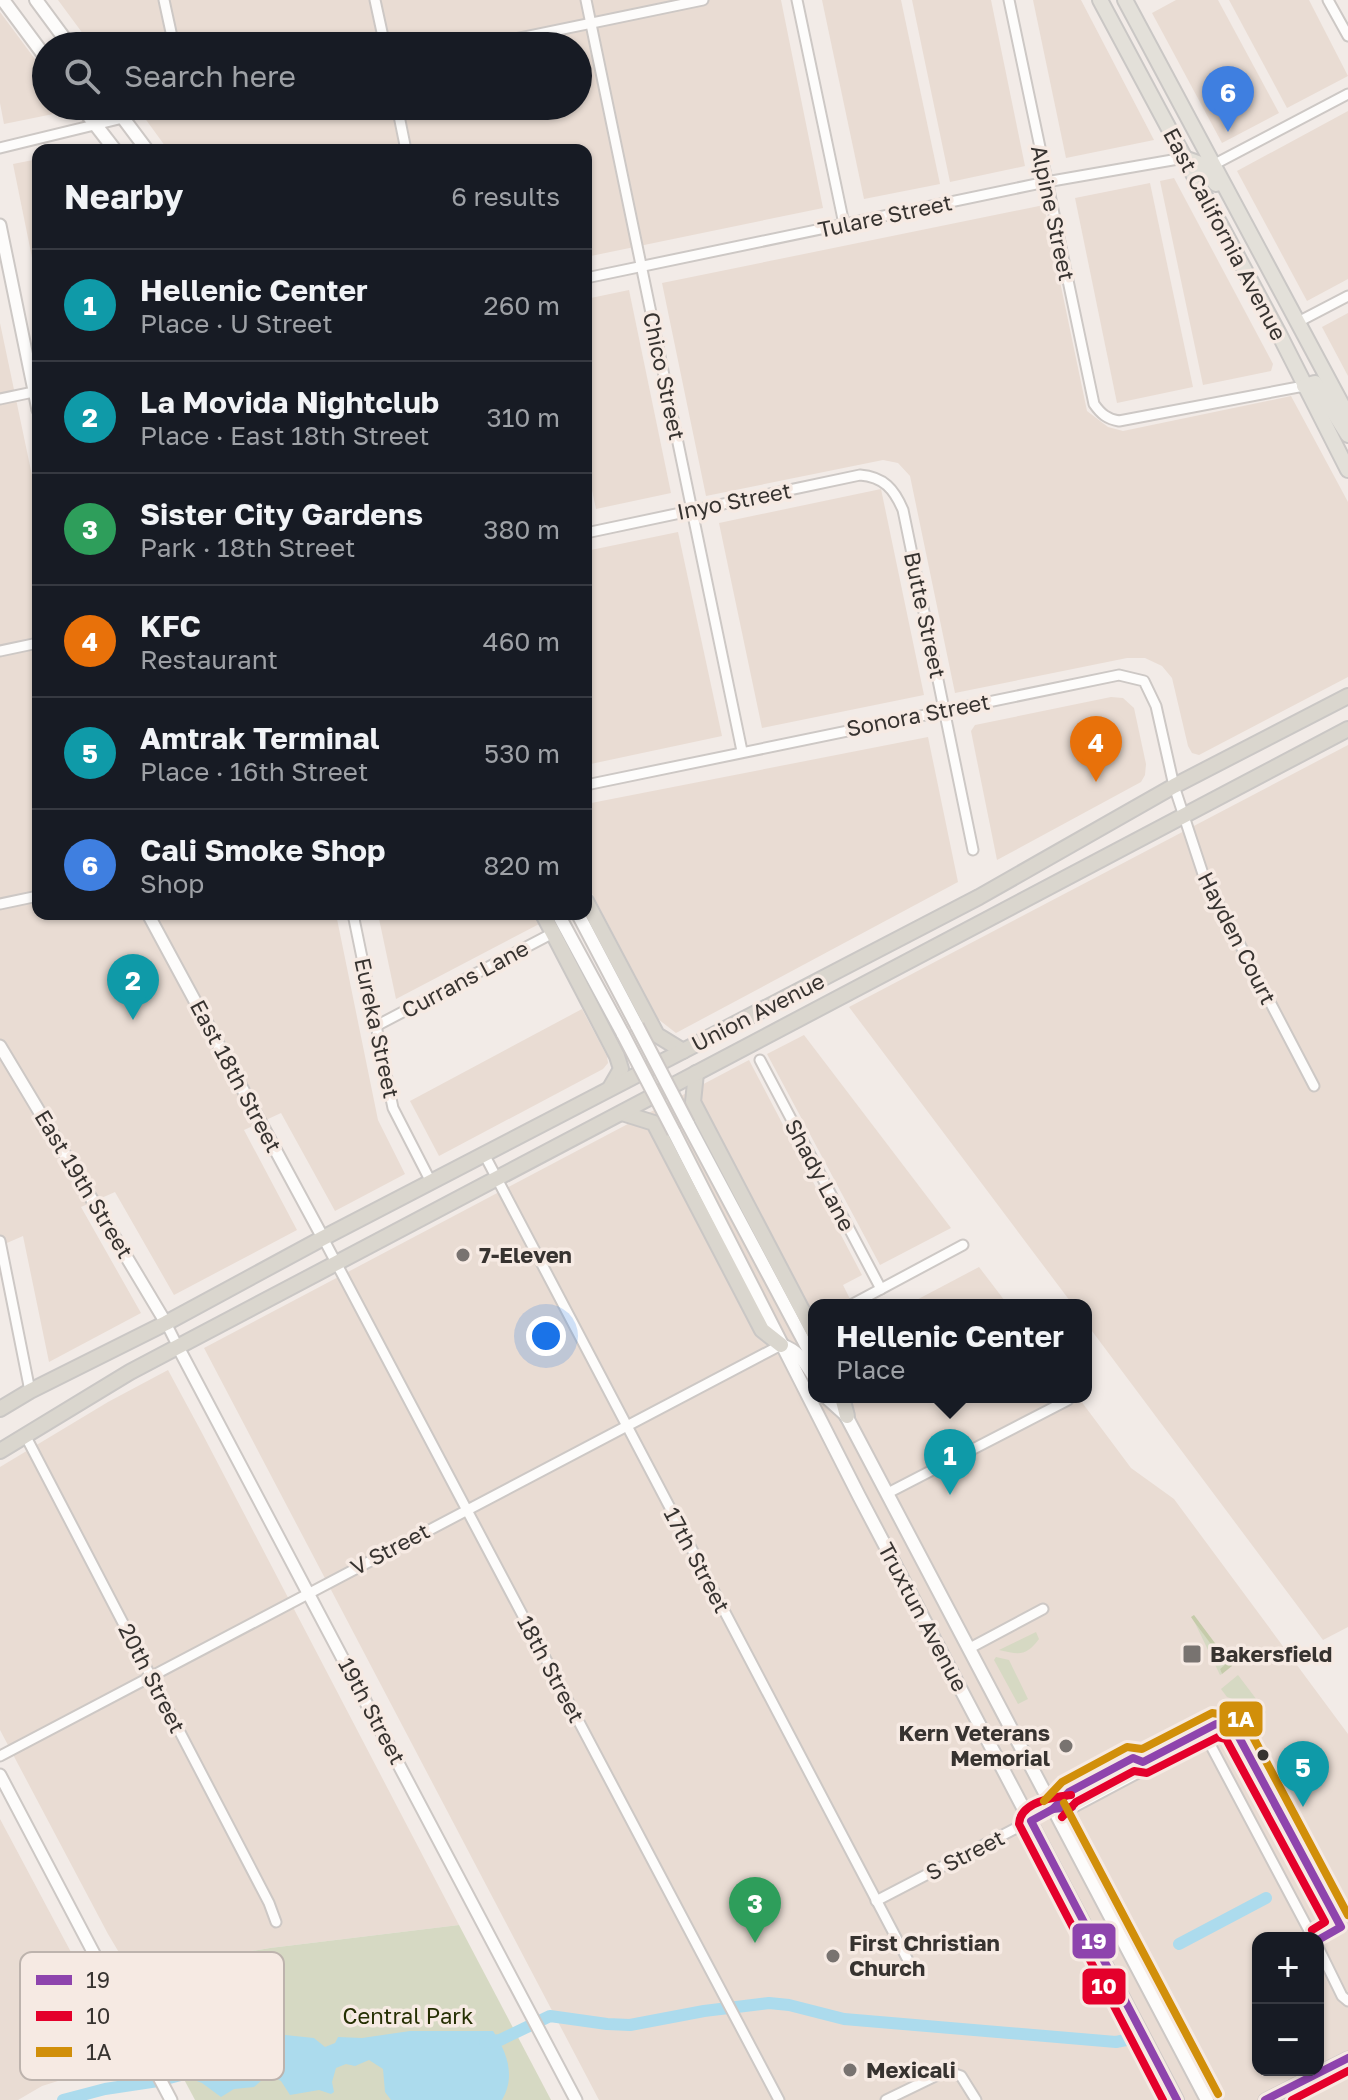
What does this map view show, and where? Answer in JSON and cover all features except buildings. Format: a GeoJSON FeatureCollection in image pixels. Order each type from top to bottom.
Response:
{"type":"FeatureCollection","features":[{"type":"Feature","properties":{"kind":"highway","name":"Union Avenue"},"geometry":{"type":"LineString","coordinates":[[0,1409],[979,897],[1174,786],[1348,696]]}},
{"type":"Feature","properties":{"kind":"highway","name":"Union Avenue"},"geometry":{"type":"LineString","coordinates":[[0,1451],[130,1372],[1348,729]]}},
{"type":"Feature","properties":{"kind":"highway"},"geometry":{"type":"LineString","coordinates":[[592,912],[657,1035],[683,1051]]}},
{"type":"Feature","properties":{"kind":"highway"},"geometry":{"type":"LineString","coordinates":[[546,920],[617,1056],[621,1069],[609,1089]]}},
{"type":"Feature","properties":{"kind":"highway"},"geometry":{"type":"LineString","coordinates":[[617,1056],[657,1035]]}},
{"type":"Feature","properties":{"kind":"highway"},"geometry":{"type":"LineString","coordinates":[[696,1073],[693,1102],[808,1327]]}},
{"type":"Feature","properties":{"kind":"highway"},"geometry":{"type":"LineString","coordinates":[[654,1123],[693,1102]]}},
{"type":"Feature","properties":{"kind":"highway"},"geometry":{"type":"LineString","coordinates":[[622,1113],[654,1123],[762,1330],[781,1345]]}},
{"type":"Feature","properties":{"kind":"highway"},"geometry":{"type":"LineString","coordinates":[[844,1403],[847,1416]]}},
{"type":"Feature","properties":{"kind":"main road"},"geometry":{"type":"LineString","coordinates":[[3,0],[32,39]]}},
{"type":"Feature","properties":{"kind":"main road"},"geometry":{"type":"LineString","coordinates":[[36,0],[60,32]]}},
{"type":"Feature","properties":{"kind":"main road","name":"East California Avenue"},"geometry":{"type":"LineString","coordinates":[[1100,0],[1348,470]]}},
{"type":"Feature","properties":{"kind":"main road"},"geometry":{"type":"LineString","coordinates":[[1113,0],[1118,6],[1132,2]]}},
{"type":"Feature","properties":{"kind":"main road","name":"East California Avenue"},"geometry":{"type":"LineString","coordinates":[[1132,2],[1213,165],[1348,416]]}},
{"type":"Feature","properties":{"kind":"main road"},"geometry":{"type":"LineString","coordinates":[[92,120],[110,144]]}},
{"type":"Feature","properties":{"kind":"main road"},"geometry":{"type":"LineString","coordinates":[[124,120],[142,144]]}},
{"type":"Feature","properties":{"kind":"main road"},"geometry":{"type":"LineString","coordinates":[[1184,158],[1198,163],[1245,223]]}},
{"type":"Feature","properties":{"kind":"main road"},"geometry":{"type":"LineString","coordinates":[[1239,260],[1285,320],[1298,322]]}},
{"type":"Feature","properties":{"kind":"main road"},"geometry":{"type":"LineString","coordinates":[[1304,386],[1315,383],[1348,435]]}},
{"type":"Feature","properties":{"kind":"main road","name":"Truxtun Avenue"},"geometry":{"type":"LineString","coordinates":[[561,920],[674,1132],[808,1396]]}},
{"type":"Feature","properties":{"kind":"main road"},"geometry":{"type":"LineString","coordinates":[[581,920],[688,1124],[808,1327]]}},
{"type":"Feature","properties":{"kind":"main road"},"geometry":{"type":"LineString","coordinates":[[781,1345],[801,1355],[808,1367]]}},
{"type":"Feature","properties":{"kind":"main road","name":"Truxtun Avenue"},"geometry":{"type":"LineString","coordinates":[[811,1403],[1177,2100]]}},
{"type":"Feature","properties":{"kind":"main road"},"geometry":{"type":"LineString","coordinates":[[833,1403],[847,1416]]}},
{"type":"Feature","properties":{"kind":"main road","name":"Truxtun Avenue"},"geometry":{"type":"LineString","coordinates":[[839,1403],[1207,2100]]}},
{"type":"Feature","properties":{"kind":"street"},"geometry":{"type":"LineString","coordinates":[[164,0],[171,32]]}},
{"type":"Feature","properties":{"kind":"street"},"geometry":{"type":"LineString","coordinates":[[375,0],[382,32]]}},
{"type":"Feature","properties":{"kind":"street","name":"Chico Street"},"geometry":{"type":"LineString","coordinates":[[586,0],[742,751]]}},
{"type":"Feature","properties":{"kind":"street"},"geometry":{"type":"LineString","coordinates":[[548,32],[703,0]]}},
{"type":"Feature","properties":{"kind":"street"},"geometry":{"type":"LineString","coordinates":[[797,0],[844,224]]}},
{"type":"Feature","properties":{"kind":"street","name":"Alpine Street"},"geometry":{"type":"LineString","coordinates":[[1009,0],[1094,404],[1109,419],[1132,419],[1304,386]]}},
{"type":"Feature","properties":{"kind":"street"},"geometry":{"type":"LineString","coordinates":[[1328,0],[1348,36]]}},
{"type":"Feature","properties":{"kind":"street"},"geometry":{"type":"LineString","coordinates":[[1213,165],[1348,94]]}},
{"type":"Feature","properties":{"kind":"street"},"geometry":{"type":"LineString","coordinates":[[0,148],[114,120]]}},
{"type":"Feature","properties":{"kind":"street"},"geometry":{"type":"LineString","coordinates":[[400,120],[405,144]]}},
{"type":"Feature","properties":{"kind":"street","name":"Tulare Street"},"geometry":{"type":"LineString","coordinates":[[592,277],[1046,182],[1184,158]]}},
{"type":"Feature","properties":{"kind":"street"},"geometry":{"type":"LineString","coordinates":[[0,225],[32,373]]}},
{"type":"Feature","properties":{"kind":"street"},"geometry":{"type":"LineString","coordinates":[[1298,322],[1348,296]]}},
{"type":"Feature","properties":{"kind":"street"},"geometry":{"type":"LineString","coordinates":[[0,399],[32,392]]}},
{"type":"Feature","properties":{"kind":"street","name":"Inyo Street"},"geometry":{"type":"LineString","coordinates":[[592,532],[860,475],[881,480]]}},
{"type":"Feature","properties":{"kind":"street","name":"Butte Street"},"geometry":{"type":"LineString","coordinates":[[881,480],[890,487],[903,510],[973,850]]}},
{"type":"Feature","properties":{"kind":"street"},"geometry":{"type":"LineString","coordinates":[[0,651],[32,644]]}},
{"type":"Feature","properties":{"kind":"street","name":"Sonora Street"},"geometry":{"type":"LineString","coordinates":[[592,784],[1119,675],[1144,681],[1156,706],[1174,786]]}},
{"type":"Feature","properties":{"kind":"street","name":"Hayden Court"},"geometry":{"type":"LineString","coordinates":[[1174,786],[1203,874],[1314,1086]]}},
{"type":"Feature","properties":{"kind":"street"},"geometry":{"type":"LineString","coordinates":[[0,904],[32,897]]}},
{"type":"Feature","properties":{"kind":"street","name":"East 18th Street"},"geometry":{"type":"LineString","coordinates":[[151,920],[323,1238]]}},
{"type":"Feature","properties":{"kind":"street","name":"Eureka Street"},"geometry":{"type":"LineString","coordinates":[[354,920],[393,1108],[431,1182]]}},
{"type":"Feature","properties":{"kind":"street","name":"Currans Lane"},"geometry":{"type":"LineString","coordinates":[[376,1026],[553,933]]}},
{"type":"Feature","properties":{"kind":"street","name":"East 19th Street"},"geometry":{"type":"LineString","coordinates":[[0,1046],[166,1323]]}},
{"type":"Feature","properties":{"kind":"street","name":"Shady Lane"},"geometry":{"type":"LineString","coordinates":[[760,1060],[881,1289]]}},
{"type":"Feature","properties":{"kind":"street","name":"17th Street"},"geometry":{"type":"LineString","coordinates":[[484,1154],[911,1966]]}},
{"type":"Feature","properties":{"kind":"street","name":"18th Street"},"geometry":{"type":"LineString","coordinates":[[323,1238],[779,2100]]}},
{"type":"Feature","properties":{"kind":"street"},"geometry":{"type":"LineString","coordinates":[[0,1241],[30,1391]]}},
{"type":"Feature","properties":{"kind":"street"},"geometry":{"type":"LineString","coordinates":[[862,1299],[963,1245]]}},
{"type":"Feature","properties":{"kind":"street","name":"19th Street"},"geometry":{"type":"LineString","coordinates":[[166,1323],[576,2100]]}},
{"type":"Feature","properties":{"kind":"street","name":"V Street"},"geometry":{"type":"LineString","coordinates":[[0,1756],[781,1345]]}},
{"type":"Feature","properties":{"kind":"street"},"geometry":{"type":"LineString","coordinates":[[888,1493],[1062,1403]]}},
{"type":"Feature","properties":{"kind":"street","name":"20th Street"},"geometry":{"type":"LineString","coordinates":[[25,1435],[262,1889],[276,1922]]}},
{"type":"Feature","properties":{"kind":"street"},"geometry":{"type":"LineString","coordinates":[[970,1648],[1043,1609]]}},
{"type":"Feature","properties":{"kind":"street","name":"S Street"},"geometry":{"type":"LineString","coordinates":[[1053,1809],[1076,1806],[1140,1772],[1143,1762],[1203,1731],[1310,1932]]}},
{"type":"Feature","properties":{"kind":"street","name":"S Street"},"geometry":{"type":"LineString","coordinates":[[876,1901],[1053,1809],[1069,1792],[1133,1758],[1143,1762]]}},
{"type":"Feature","properties":{"kind":"street"},"geometry":{"type":"LineString","coordinates":[[0,1775],[93,1952]]}},
{"type":"Feature","properties":{"kind":"street"},"geometry":{"type":"LineString","coordinates":[[1324,1959],[1342,1996],[1348,2001]]}},
{"type":"Feature","properties":{"kind":"street"},"geometry":{"type":"LineString","coordinates":[[1265,2100],[1348,2058]]}},
{"type":"Feature","properties":{"kind":"street"},"geometry":{"type":"LineString","coordinates":[[886,2100],[946,2071],[954,2072],[965,2081],[976,2100]]}},
{"type":"Feature","properties":{"kind":"street"},"geometry":{"type":"LineString","coordinates":[[160,2080],[171,2100]]}},
{"type":"Feature","properties":{"kind":"shaded area"},"geometry":{"type":"Polygon","coordinates":[[[58,0],[781,0],[823,208],[592,256],[592,144],[164,144],[146,120],[592,120],[592,32],[82,32],[58,0]]]}},
{"type":"Feature","properties":{"kind":"shaded area"},"geometry":{"type":"Polygon","coordinates":[[[822,0],[901,0],[940,184],[864,199],[822,0]]]}},
{"type":"Feature","properties":{"kind":"shaded area"},"geometry":{"type":"Polygon","coordinates":[[[912,0],[991,0],[1025,166],[950,182],[912,0]]]}},
{"type":"Feature","properties":{"kind":"shaded area"},"geometry":{"type":"Polygon","coordinates":[[[1033,0],[1081,0],[1154,140],[1066,158],[1033,0]]]}},
{"type":"Feature","properties":{"kind":"shaded area"},"geometry":{"type":"Polygon","coordinates":[[[1176,0],[1218,0],[1279,113],[1222,143],[1152,13],[1176,0]]]}},
{"type":"Feature","properties":{"kind":"shaded area"},"geometry":{"type":"Polygon","coordinates":[[[1229,0],[1309,0],[1348,76],[1287,108],[1229,0]]]}},
{"type":"Feature","properties":{"kind":"shaded area"},"geometry":{"type":"Polygon","coordinates":[[[0,12],[32,55],[32,118],[4,124],[0,103],[0,12]]]}},
{"type":"Feature","properties":{"kind":"shaded area"},"geometry":{"type":"Polygon","coordinates":[[[1348,111],[1348,279],[1307,301],[1237,171],[1348,111]]]}},
{"type":"Feature","properties":{"kind":"shaded area"},"geometry":{"type":"Polygon","coordinates":[[[32,160],[32,257],[13,164],[32,160]]]}},
{"type":"Feature","properties":{"kind":"shaded area"},"geometry":{"type":"Polygon","coordinates":[[[1174,178],[1273,364],[1271,371],[1203,385],[1160,181],[1174,178]]]}},
{"type":"Feature","properties":{"kind":"shaded area"},"geometry":{"type":"Polygon","coordinates":[[[1150,183],[1193,387],[1117,403],[1075,198],[1150,183]]]}},
{"type":"Feature","properties":{"kind":"shaded area"},"geometry":{"type":"Polygon","coordinates":[[[1044,205],[1087,411],[1108,427],[1123,431],[1291,396],[1348,502],[1348,677],[1199,755],[1192,753],[1188,746],[1172,678],[1162,666],[1145,658],[1127,658],[955,693],[910,476],[898,463],[883,460],[706,496],[662,283],[1044,205]]]}},
{"type":"Feature","properties":{"kind":"shaded area"},"geometry":{"type":"Polygon","coordinates":[[[629,290],[671,493],[596,509],[592,490],[592,298],[629,290]]]}},
{"type":"Feature","properties":{"kind":"shaded area"},"geometry":{"type":"Polygon","coordinates":[[[1348,313],[1348,376],[1322,327],[1348,313]]]}},
{"type":"Feature","properties":{"kind":"shaded area"},"geometry":{"type":"Polygon","coordinates":[[[0,323],[32,475],[32,920],[337,920],[378,1120],[405,1174],[335,1211],[281,1113],[244,1130],[297,1230],[174,1295],[115,1192],[81,1207],[141,1313],[49,1362],[23,1236],[0,1246],[0,323]]]}},
{"type":"Feature","properties":{"kind":"shaded area"},"geometry":{"type":"Polygon","coordinates":[[[881,489],[924,695],[762,728],[719,523],[881,489]]]}},
{"type":"Feature","properties":{"kind":"shaded area"},"geometry":{"type":"Polygon","coordinates":[[[678,532],[722,736],[592,764],[592,550],[678,532]]]}},
{"type":"Feature","properties":{"kind":"shaded area"},"geometry":{"type":"Polygon","coordinates":[[[1111,697],[1123,698],[1134,708],[1146,764],[1141,782],[997,860],[971,731],[975,725],[1111,697]]]}},
{"type":"Feature","properties":{"kind":"shaded area"},"geometry":{"type":"Polygon","coordinates":[[[928,737],[958,882],[676,1033],[658,1019],[592,893],[592,803],[928,737]]]}},
{"type":"Feature","properties":{"kind":"shaded area"},"geometry":{"type":"Polygon","coordinates":[[[1348,745],[1348,1627],[1323,1640],[1092,1331],[1092,1299],[1068,1299],[849,1007],[1348,745]]]}},
{"type":"Feature","properties":{"kind":"shaded area"},"geometry":{"type":"Polygon","coordinates":[[[379,920],[542,920],[543,922],[396,999],[379,920]]]}},
{"type":"Feature","properties":{"kind":"shaded area"},"geometry":{"type":"Polygon","coordinates":[[[582,1009],[607,1056],[608,1063],[603,1069],[439,1156],[410,1101],[582,1009]]]}},
{"type":"Feature","properties":{"kind":"shaded area"},"geometry":{"type":"Polygon","coordinates":[[[804,1035],[951,1228],[880,1265],[767,1054],[804,1035]]]}},
{"type":"Feature","properties":{"kind":"shaded area"},"geometry":{"type":"Polygon","coordinates":[[[749,1060],[862,1275],[843,1285],[850,1299],[808,1299],[808,1403],[1082,1403],[1131,1468],[1174,1499],[1348,1734],[1348,2100],[599,2100],[204,1348],[749,1060]]]}},
{"type":"Feature","properties":{"kind":"shaded area"},"geometry":{"type":"Polygon","coordinates":[[[979,1267],[1003,1299],[918,1299],[979,1267]]]}},
{"type":"Feature","properties":{"kind":"shaded area"},"geometry":{"type":"Polygon","coordinates":[[[168,1370],[459,1925],[246,1952],[119,1952],[0,1730],[0,1467],[168,1370]]]}},
{"type":"Feature","properties":{"kind":"shaded area"},"geometry":{"type":"Polygon","coordinates":[[[0,1819],[71,1952],[20,1952],[20,2080],[61,2080],[42,2086],[18,2100],[0,2100],[0,1819]]]}},
{"type":"Feature","properties":{"kind":"green space"},"geometry":{"type":"Polygon","coordinates":[[[1194,1615],[1232,1666],[1222,1674],[1220,1669],[1226,1664],[1191,1617],[1194,1615]]]}},
{"type":"Feature","properties":{"kind":"green space"},"geometry":{"type":"Polygon","coordinates":[[[1195,1623],[1227,1664],[1220,1669],[1222,1674],[1220,1675],[1195,1623]]]}},
{"type":"Feature","properties":{"kind":"green space"},"geometry":{"type":"Polygon","coordinates":[[[1036,1632],[1039,1639],[1026,1651],[999,1650],[1036,1632]]]}},
{"type":"Feature","properties":{"kind":"green space"},"geometry":{"type":"Polygon","coordinates":[[[996,1657],[1009,1660],[1028,1699],[1018,1704],[994,1660],[996,1657]]]}},
{"type":"Feature","properties":{"kind":"green space"},"geometry":{"type":"Polygon","coordinates":[[[1238,1675],[1266,1712],[1257,1729],[1243,1703],[1227,1697],[1221,1689],[1238,1675]]]}},
{"type":"Feature","properties":{"kind":"green space","name":"Central Park"},"geometry":{"type":"Polygon","coordinates":[[[459,1925],[551,2100],[195,2100],[184,2080],[284,2080],[284,1952],[246,1952],[459,1925]]]}},
{"type":"Feature","properties":{"kind":"water"},"geometry":{"type":"Polygon","coordinates":[[[410,2031],[493,2031],[508,2064],[506,2091],[502,2100],[391,2100],[385,2092],[383,2069],[369,2060],[355,2066],[346,2064],[336,2068],[332,2082],[334,2092],[331,2094],[319,2090],[290,2095],[279,2080],[284,2080],[284,2035],[314,2038],[325,2047],[335,2043],[338,2037],[362,2038],[410,2031]]]}},
{"type":"Feature","properties":{"kind":"water"},"geometry":{"type":"Polygon","coordinates":[[[194,2080],[262,2080],[254,2087],[234,2089],[221,2097],[194,2080]]]}},
{"type":"Feature","properties":{"kind":"waterway"},"geometry":{"type":"LineString","coordinates":[[1179,1944],[1266,1898]]}},
{"type":"Feature","properties":{"kind":"waterway"},"geometry":{"type":"LineString","coordinates":[[485,2042],[500,2040],[550,2016],[630,2025],[769,2003],[844,2019],[1116,2042],[1126,2040]]}},
{"type":"Feature","properties":{"kind":"waterway"},"geometry":{"type":"LineString","coordinates":[[63,2100],[105,2089],[162,2080]]}},
{"type":"Feature","properties":{"kind":"transit line","name":"1A"},"geometry":{"type":"LineString","coordinates":[[1044,1801],[1062,1782],[1127,1747],[1142,1749],[1212,1713],[1238,1717],[1245,1722],[1348,1915]]}},
{"type":"Feature","properties":{"kind":"transit line","name":"19"},"geometry":{"type":"LineString","coordinates":[[1053,1809],[1069,1792],[1133,1758],[1143,1762],[1216,1724],[1234,1728],[1341,1927],[1324,1937]]}},
{"type":"Feature","properties":{"kind":"transit line","name":"10"},"geometry":{"type":"LineString","coordinates":[[1062,1817],[1076,1802],[1134,1771],[1147,1773],[1218,1737],[1226,1739],[1325,1922],[1312,1930]]}},
{"type":"Feature","properties":{"kind":"transit line","name":"10"},"geometry":{"type":"LineString","coordinates":[[1071,1795],[1047,1799],[1031,1806],[1025,1810],[1019,1824],[1163,2100]]}},
{"type":"Feature","properties":{"kind":"transit line","name":"1A"},"geometry":{"type":"LineString","coordinates":[[1064,1803],[1218,2094]]}},
{"type":"Feature","properties":{"kind":"transit line","name":"19"},"geometry":{"type":"LineString","coordinates":[[1072,1807],[1053,1809],[1031,1821],[1177,2100]]}},
{"type":"Feature","properties":{"kind":"transit line","name":"19"},"geometry":{"type":"LineString","coordinates":[[1265,2100],[1348,2058]]}},
{"type":"Feature","properties":{"kind":"transit line","name":"10"},"geometry":{"type":"LineString","coordinates":[[1292,2100],[1348,2071]]}},
{"type":"Feature","properties":{"kind":"place","name":"Cali Smoke Shop"},"geometry":{"type":"Point","coordinates":[1228,132]}},
{"type":"Feature","properties":{"kind":"place","name":"KFC"},"geometry":{"type":"Point","coordinates":[1096,782]}},
{"type":"Feature","properties":{"kind":"place","name":"La Movida Nightclub"},"geometry":{"type":"Point","coordinates":[133,1020]}},
{"type":"Feature","properties":{"kind":"place","name":"7-Eleven"},"geometry":{"type":"Point","coordinates":[463,1255]}},
{"type":"Feature","properties":{"kind":"place","name":"Hellenic Center"},"geometry":{"type":"Point","coordinates":[950,1495]}},
{"type":"Feature","properties":{"kind":"place","name":"Bakersfield"},"geometry":{"type":"Point","coordinates":[1192,1654]}},
{"type":"Feature","properties":{"kind":"place","name":"Kern Veterans Memorial"},"geometry":{"type":"Point","coordinates":[1066,1746]}},
{"type":"Feature","properties":{"kind":"place","name":"Amtrak Terminal"},"geometry":{"type":"Point","coordinates":[1303,1807]}},
{"type":"Feature","properties":{"kind":"place","name":"Sister City Gardens"},"geometry":{"type":"Point","coordinates":[755,1943]}},
{"type":"Feature","properties":{"kind":"place","name":"First Christian Church"},"geometry":{"type":"Point","coordinates":[833,1956]}},
{"type":"Feature","properties":{"kind":"place","name":"Mexicali"},"geometry":{"type":"Point","coordinates":[850,2070]}}]}
